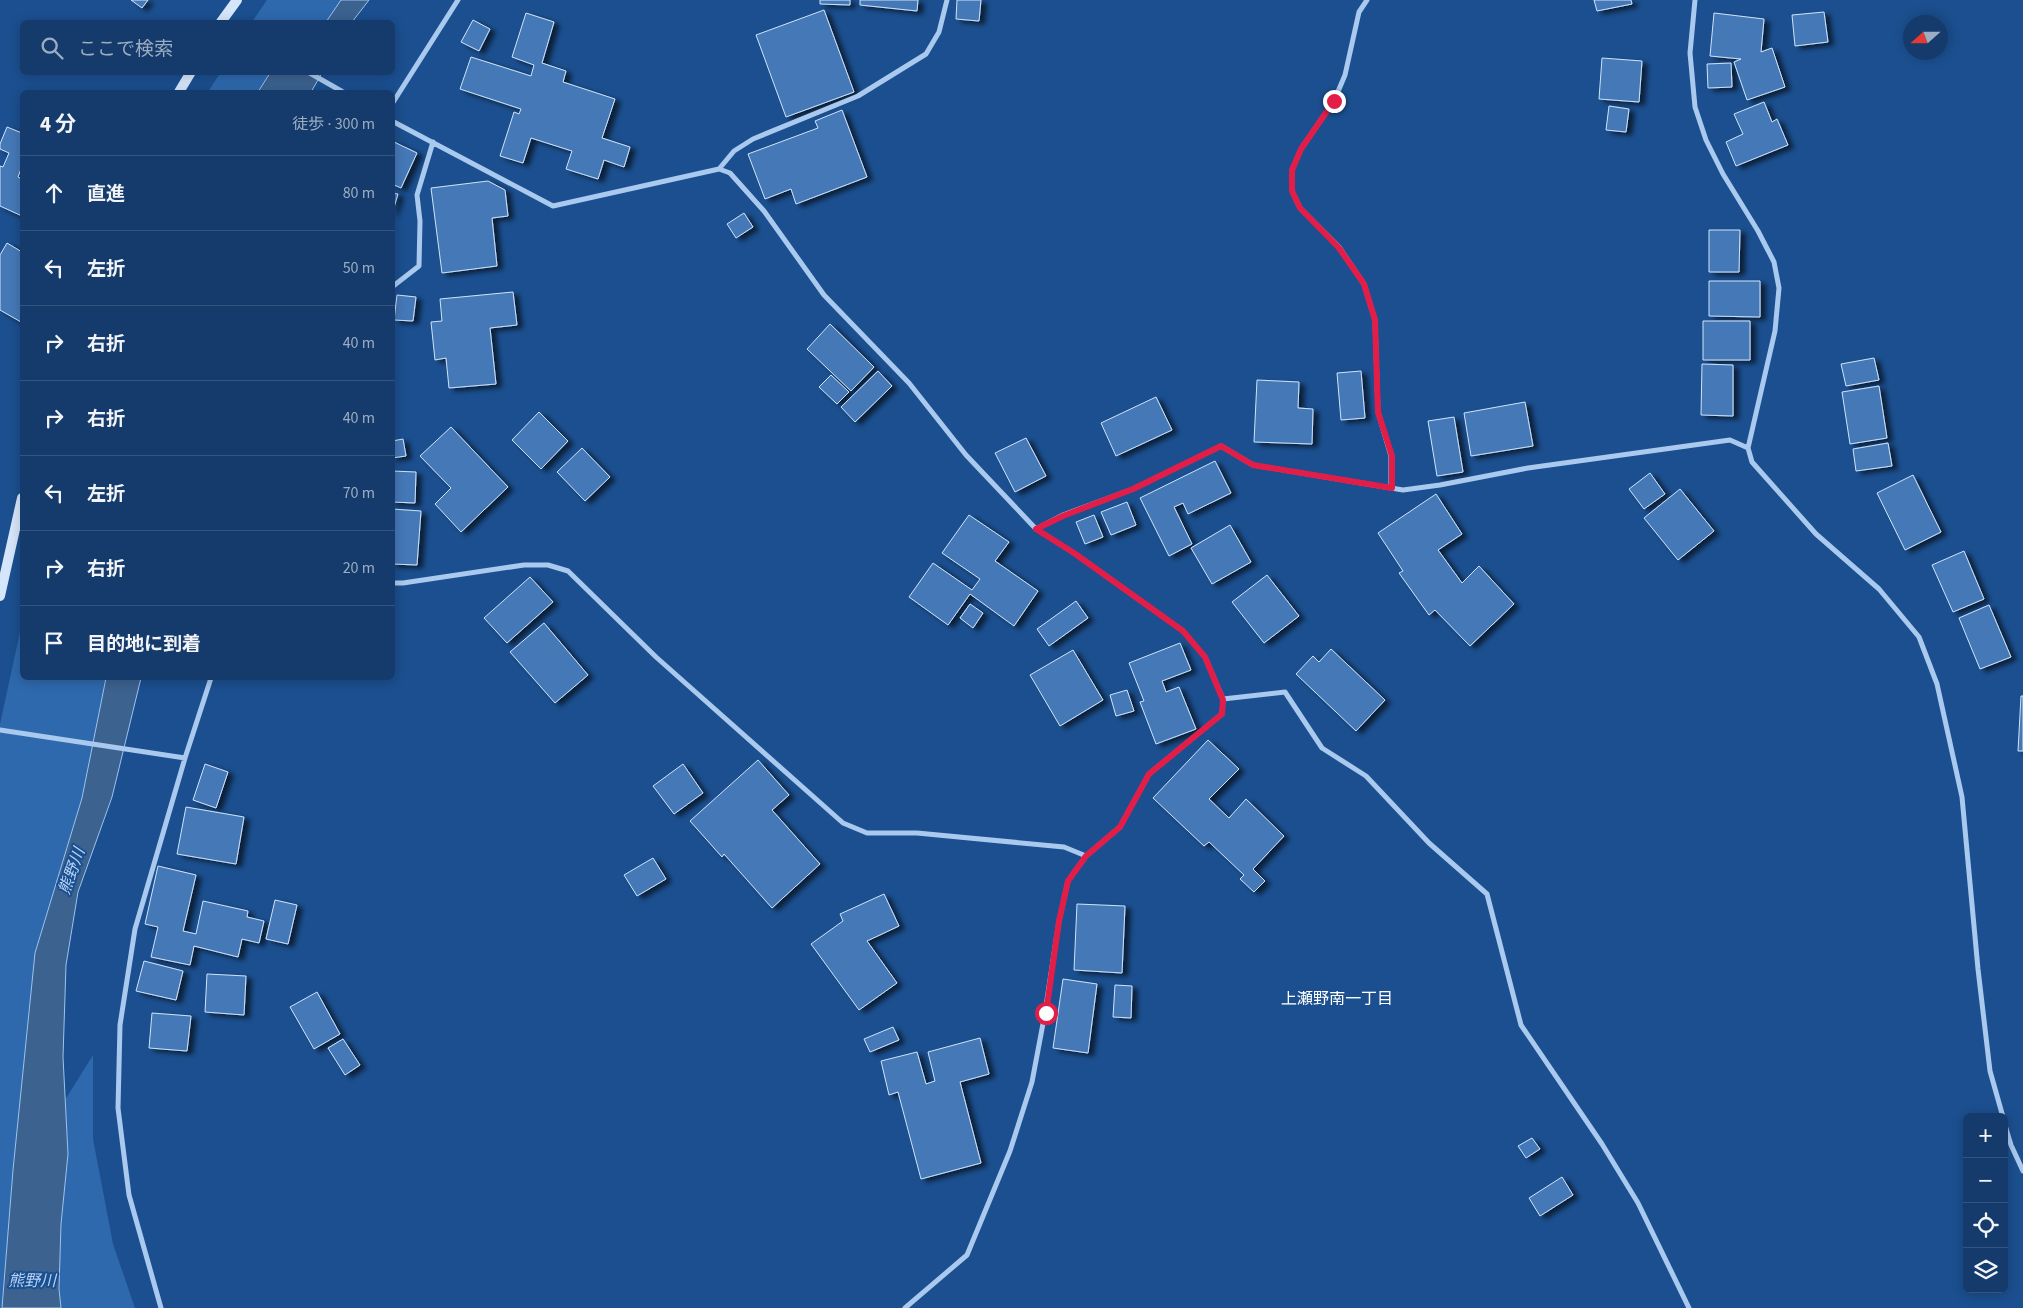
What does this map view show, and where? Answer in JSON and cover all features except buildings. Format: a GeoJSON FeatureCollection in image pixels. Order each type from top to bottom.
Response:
{"type":"FeatureCollection","features":[{"type":"Feature","properties":{"kind":"main road"},"geometry":{"type":"LineString","coordinates":[[222,20],[237,0]]}},
{"type":"Feature","properties":{"kind":"main road"},"geometry":{"type":"LineString","coordinates":[[180,90],[189,75]]}},
{"type":"Feature","properties":{"kind":"main road"},"geometry":{"type":"LineString","coordinates":[[0,596],[20,507]]}},
{"type":"Feature","properties":{"kind":"street"},"geometry":{"type":"LineString","coordinates":[[395,99],[458,0]]}},
{"type":"Feature","properties":{"kind":"street"},"geometry":{"type":"LineString","coordinates":[[719,169],[734,150],[753,139],[858,96],[926,54],[939,32],[947,0]]}},
{"type":"Feature","properties":{"kind":"street"},"geometry":{"type":"LineString","coordinates":[[1367,0],[1359,12],[1345,75],[1334,101],[1298,156],[1292,170],[1292,191],[1300,208],[1339,248],[1364,284],[1375,320],[1378,412],[1392,456],[1392,488]]}},
{"type":"Feature","properties":{"kind":"street"},"geometry":{"type":"LineString","coordinates":[[1695,0],[1690,53],[1695,108],[1706,140],[1722,174],[1758,231],[1774,262],[1779,288],[1774,331],[1748,448],[1752,462],[1816,534],[1879,589],[1919,637],[1937,684],[1962,797],[1977,960],[1990,1071],[2002,1113]]}},
{"type":"Feature","properties":{"kind":"street"},"geometry":{"type":"LineString","coordinates":[[313,75],[339,90]]}},
{"type":"Feature","properties":{"kind":"street"},"geometry":{"type":"LineString","coordinates":[[395,123],[553,206],[719,169],[730,173],[764,211],[824,295],[909,383],[966,455],[1036,529],[1074,553],[1183,631],[1205,657],[1223,700],[1222,714],[1149,774],[1120,827],[1086,856],[1068,881],[1059,921],[1046,1013],[1032,1082],[1010,1151],[967,1255],[905,1308]]}},
{"type":"Feature","properties":{"kind":"street"},"geometry":{"type":"LineString","coordinates":[[395,285],[419,266],[420,221],[418,196],[433,142]]}},
{"type":"Feature","properties":{"kind":"street"},"geometry":{"type":"LineString","coordinates":[[1036,529],[1063,516],[1133,489],[1221,446],[1253,465],[1403,490],[1528,468],[1730,440],[1748,448]]}},
{"type":"Feature","properties":{"kind":"street"},"geometry":{"type":"LineString","coordinates":[[395,583],[403,584],[524,565],[548,564],[568,571],[656,657],[843,823],[867,833],[917,833],[1064,847],[1086,856]]}},
{"type":"Feature","properties":{"kind":"street"},"geometry":{"type":"LineString","coordinates":[[161,1308],[129,1195],[118,1108],[120,1025],[135,929],[185,758],[211,680]]}},
{"type":"Feature","properties":{"kind":"street"},"geometry":{"type":"LineString","coordinates":[[1223,700],[1284,692],[1322,748],[1366,776],[1428,843],[1487,894],[1521,1025],[1602,1144],[1638,1203],[1689,1308]]}},
{"type":"Feature","properties":{"kind":"street"},"geometry":{"type":"LineString","coordinates":[[0,730],[185,758]]}},
{"type":"Feature","properties":{"kind":"street"},"geometry":{"type":"LineString","coordinates":[[2008,1137],[2023,1171]]}},
{"type":"Feature","properties":{"kind":"shaded area"},"geometry":{"type":"Polygon","coordinates":[[[267,0],[341,0],[327,20],[253,20],[267,0]]]}},
{"type":"Feature","properties":{"kind":"shaded area"},"geometry":{"type":"Polygon","coordinates":[[[219,75],[269,75],[259,90],[209,90],[219,75]]]}},
{"type":"Feature","properties":{"kind":"shaded area"},"geometry":{"type":"Polygon","coordinates":[[[20,632],[20,680],[106,680],[82,798],[35,953],[13,1170],[2,1308],[0,1308],[0,724],[20,632]]]}},
{"type":"Feature","properties":{"kind":"shaded area"},"geometry":{"type":"Polygon","coordinates":[[[93,1055],[93,1139],[113,1244],[135,1308],[61,1308],[59,1289],[61,1224],[68,1154],[65,1100],[93,1055]]]}},
{"type":"Feature","properties":{"kind":"water"},"geometry":{"type":"Polygon","coordinates":[[[341,0],[369,0],[354,20],[327,20],[341,0]]]}},
{"type":"Feature","properties":{"kind":"water"},"geometry":{"type":"Polygon","coordinates":[[[269,75],[321,75],[312,90],[259,90],[269,75]]]}},
{"type":"Feature","properties":{"kind":"water","name":"熊野川"},"geometry":{"type":"Polygon","coordinates":[[[106,680],[141,680],[112,797],[78,892],[66,965],[63,1057],[68,1154],[61,1224],[59,1289],[61,1308],[2,1308],[13,1170],[35,953],[82,798],[106,680]]]}},
{"type":"Feature","properties":{"kind":"district","name":"上瀬野南一丁目"},"geometry":{"type":"Point","coordinates":[1337,998]}},
{"type":"Feature","properties":{"kind":"route"},"geometry":{"type":"LineString","coordinates":[[1046,1013],[1059,921],[1068,881],[1086,856],[1120,827],[1149,774],[1222,714],[1223,700],[1205,657],[1183,631],[1074,553],[1036,529],[1063,516],[1133,489],[1221,446],[1253,465],[1392,488],[1392,456],[1378,412],[1375,320],[1364,284],[1339,248],[1300,208],[1292,191],[1292,170],[1301,149],[1334,101]]}}]}
